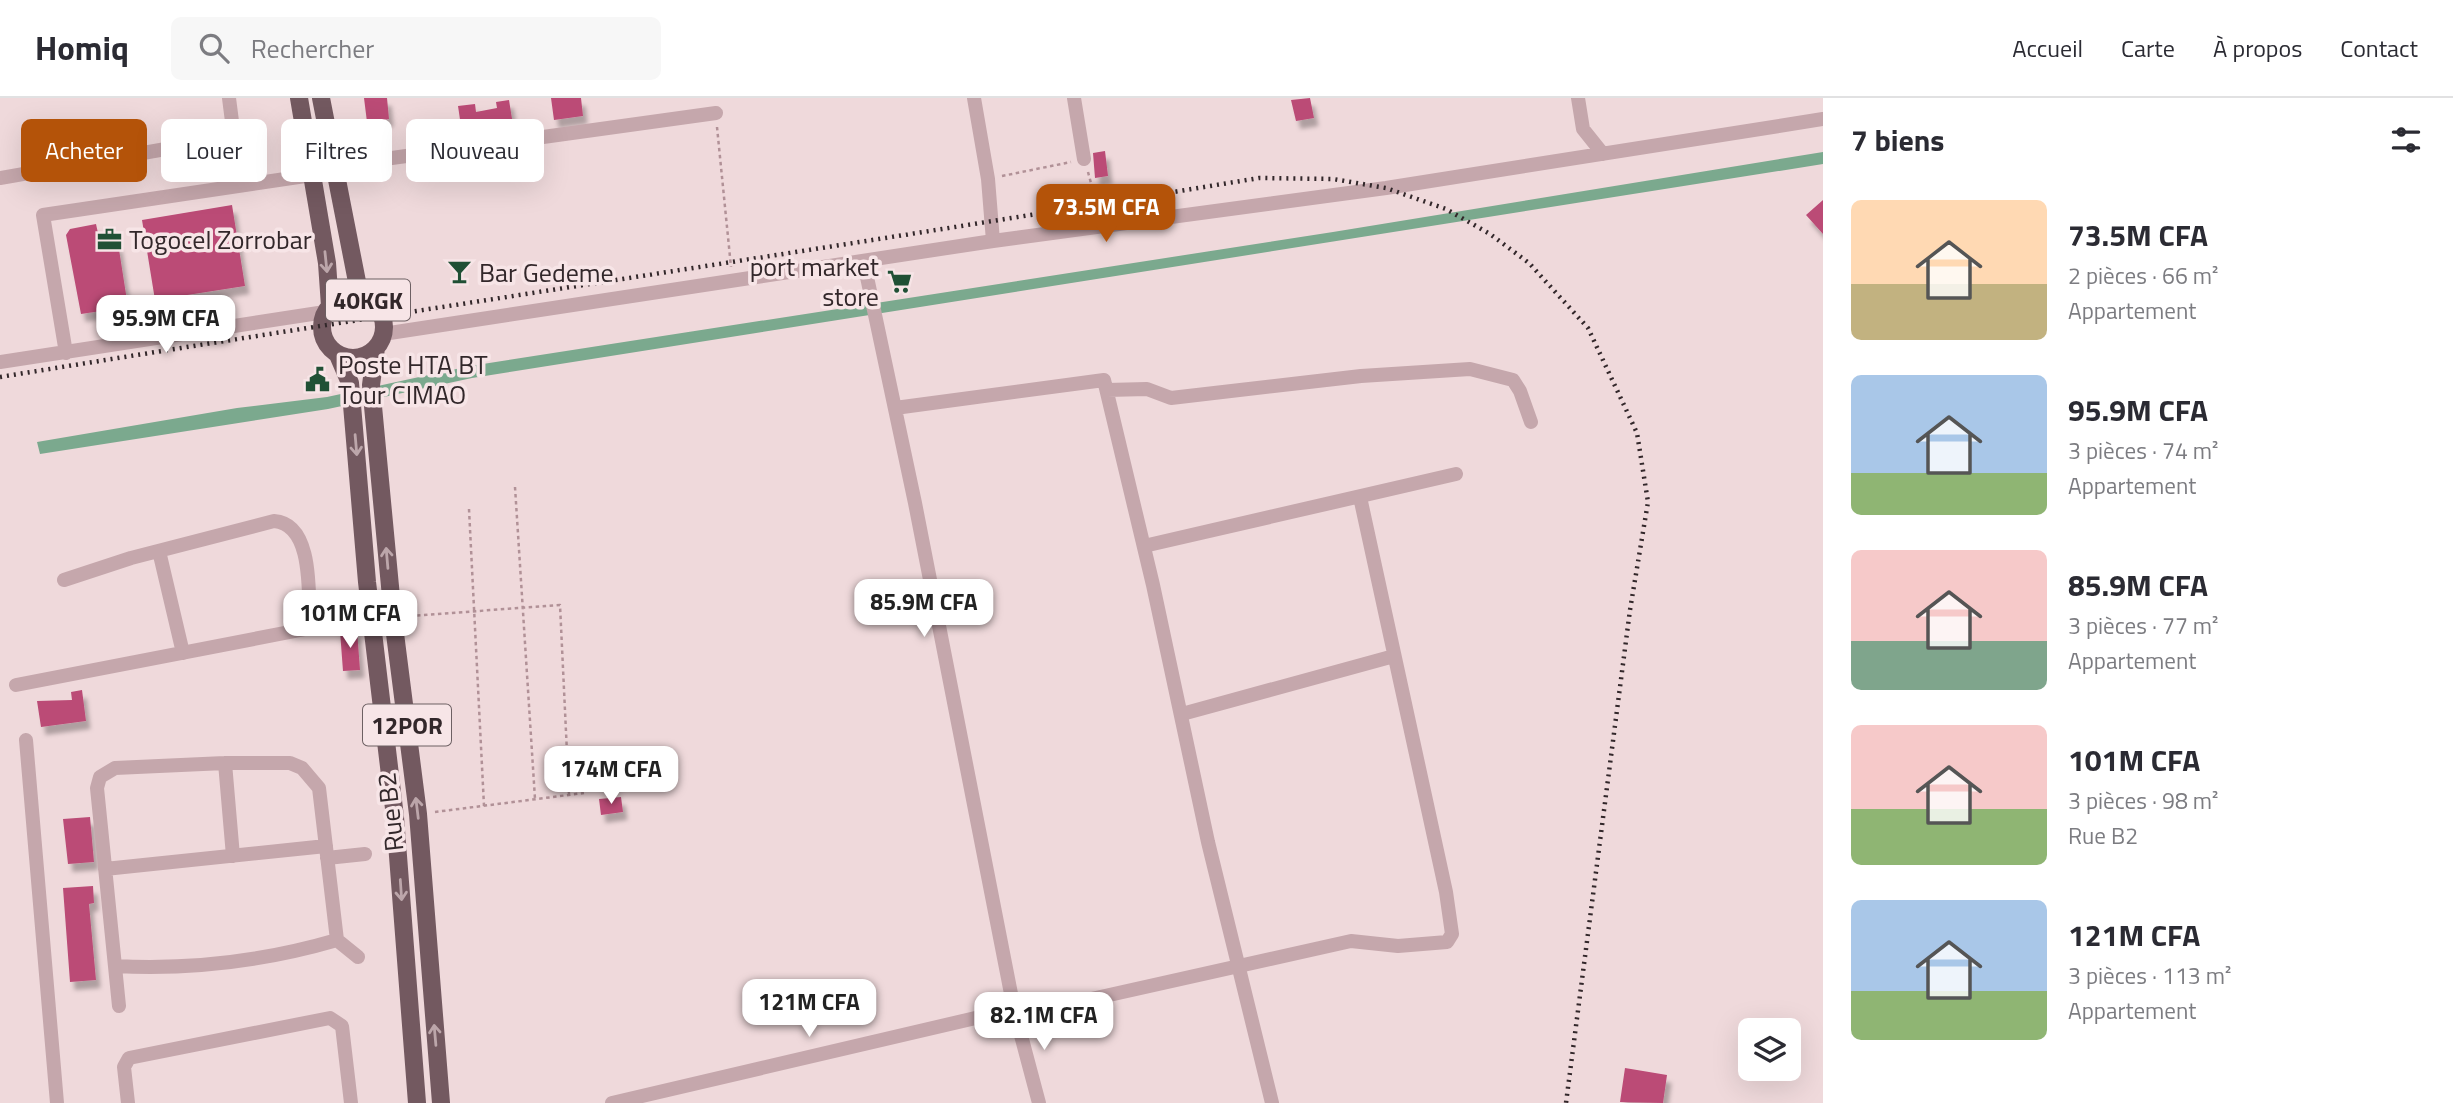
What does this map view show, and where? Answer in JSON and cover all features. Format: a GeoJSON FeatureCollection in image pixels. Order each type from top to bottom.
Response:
{"type":"FeatureCollection","features":[{"type":"Feature","properties":{"kind":"main road","name":"40KGK"},"geometry":{"type":"LineString","coordinates":[[299,98],[303,119]]}},
{"type":"Feature","properties":{"kind":"main road","name":"40KGK"},"geometry":{"type":"LineString","coordinates":[[321,98],[325,119]]}},
{"type":"Feature","properties":{"kind":"main road","name":"40KGK"},"geometry":{"type":"LineString","coordinates":[[313,182],[328,309],[323,336],[338,355],[354,358],[379,341],[380,311],[360,297],[344,298],[328,309]]}},
{"type":"Feature","properties":{"kind":"main road","name":"40KGK"},"geometry":{"type":"LineString","coordinates":[[337,182],[360,297]]}},
{"type":"Feature","properties":{"kind":"main road","name":"Rue B2"},"geometry":{"type":"LineString","coordinates":[[379,341],[371,385],[393,618],[418,814],[441,1103]]}},
{"type":"Feature","properties":{"kind":"main road","name":"Rue B2"},"geometry":{"type":"LineString","coordinates":[[338,355],[350,383],[368,594],[395,817],[417,1103]]}},
{"type":"Feature","properties":{"kind":"street"},"geometry":{"type":"LineString","coordinates":[[0,177],[234,136],[229,98]]}},
{"type":"Feature","properties":{"kind":"street"},"geometry":{"type":"LineString","coordinates":[[974,98],[988,179],[993,241]]}},
{"type":"Feature","properties":{"kind":"street"},"geometry":{"type":"LineString","coordinates":[[1074,98],[1084,159]]}},
{"type":"Feature","properties":{"kind":"street"},"geometry":{"type":"LineString","coordinates":[[1578,98],[1583,129],[1603,154]]}},
{"type":"Feature","properties":{"kind":"street"},"geometry":{"type":"LineString","coordinates":[[392,158],[716,113]]}},
{"type":"Feature","properties":{"kind":"street"},"geometry":{"type":"LineString","coordinates":[[379,341],[734,280],[1603,154],[1823,119]]}},
{"type":"Feature","properties":{"kind":"street"},"geometry":{"type":"LineString","coordinates":[[66,353],[43,215],[281,180]]}},
{"type":"Feature","properties":{"kind":"street"},"geometry":{"type":"LineString","coordinates":[[864,263],[1014,1009],[1039,1103]]}},
{"type":"Feature","properties":{"kind":"street"},"geometry":{"type":"LineString","coordinates":[[0,362],[328,309]]}},
{"type":"Feature","properties":{"kind":"street"},"geometry":{"type":"LineString","coordinates":[[1107,390],[1147,389],[1171,398],[1361,376],[1470,369],[1513,380],[1520,391],[1531,422]]}},
{"type":"Feature","properties":{"kind":"street"},"geometry":{"type":"LineString","coordinates":[[895,408],[1101,378],[1107,390],[1272,1103]]}},
{"type":"Feature","properties":{"kind":"street"},"geometry":{"type":"LineString","coordinates":[[1144,547],[1456,474]]}},
{"type":"Feature","properties":{"kind":"street"},"geometry":{"type":"LineString","coordinates":[[1078,1002],[1351,941],[1398,946],[1447,942],[1452,934],[1446,892],[1360,497]]}},
{"type":"Feature","properties":{"kind":"street"},"geometry":{"type":"LineString","coordinates":[[64,580],[159,551],[282,521],[296,531],[303,545],[310,629]]}},
{"type":"Feature","properties":{"kind":"street"},"geometry":{"type":"LineString","coordinates":[[159,551],[183,653]]}},
{"type":"Feature","properties":{"kind":"street"},"geometry":{"type":"LineString","coordinates":[[16,685],[326,625]]}},
{"type":"Feature","properties":{"kind":"street"},"geometry":{"type":"LineString","coordinates":[[1182,714],[1394,656]]}},
{"type":"Feature","properties":{"kind":"street"},"geometry":{"type":"LineString","coordinates":[[26,740],[57,1103]]}},
{"type":"Feature","properties":{"kind":"street"},"geometry":{"type":"LineString","coordinates":[[225,763],[233,856]]}},
{"type":"Feature","properties":{"kind":"street"},"geometry":{"type":"LineString","coordinates":[[120,1006],[97,788],[100,777],[107,771],[225,763],[290,764],[302,768],[319,788],[337,940],[358,957]]}},
{"type":"Feature","properties":{"kind":"street"},"geometry":{"type":"LineString","coordinates":[[105,869],[233,856],[326,852],[365,854]]}},
{"type":"Feature","properties":{"kind":"street"},"geometry":{"type":"LineString","coordinates":[[115,966],[196,966],[298,952],[337,940]]}},
{"type":"Feature","properties":{"kind":"street"},"geometry":{"type":"LineString","coordinates":[[612,1103],[1014,1009]]}},
{"type":"Feature","properties":{"kind":"street"},"geometry":{"type":"LineString","coordinates":[[128,1103],[124,1067],[129,1058],[330,1018],[342,1026],[351,1103]]}},
{"type":"Feature","properties":{"kind":"path"},"geometry":{"type":"LineString","coordinates":[[716,113],[734,280]]}},
{"type":"Feature","properties":{"kind":"path"},"geometry":{"type":"LineString","coordinates":[[988,179],[1084,159],[1101,227]]}},
{"type":"Feature","properties":{"kind":"path"},"geometry":{"type":"LineString","coordinates":[[516,487],[535,799]]}},
{"type":"Feature","properties":{"kind":"path"},"geometry":{"type":"LineString","coordinates":[[469,509],[484,806]]}},
{"type":"Feature","properties":{"kind":"path"},"geometry":{"type":"LineString","coordinates":[[393,618],[560,605],[569,795]]}},
{"type":"Feature","properties":{"kind":"path"},"geometry":{"type":"LineString","coordinates":[[418,814],[584,793]]}},
{"type":"Feature","properties":{"kind":"shaded area"},"geometry":{"type":"Polygon","coordinates":[[[1823,152],[1823,164],[472,378],[328,409],[40,454],[37,442],[237,408],[327,397],[470,366],[1333,232],[1823,152]]]}},
{"type":"Feature","properties":{"kind":"building"},"geometry":{"type":"Polygon","coordinates":[[[364,98],[387,98],[389,119],[367,119],[364,98]]]}},
{"type":"Feature","properties":{"kind":"building"},"geometry":{"type":"Polygon","coordinates":[[[551,98],[581,98],[583,116],[554,120],[551,98]]]}},
{"type":"Feature","properties":{"kind":"building"},"geometry":{"type":"Polygon","coordinates":[[[1310,98],[1314,118],[1296,121],[1291,100],[1310,98]]]}},
{"type":"Feature","properties":{"kind":"building"},"geometry":{"type":"Polygon","coordinates":[[[509,100],[512,119],[460,119],[458,106],[475,104],[476,112],[497,108],[496,102],[509,100]]]}},
{"type":"Feature","properties":{"kind":"building"},"geometry":{"type":"Polygon","coordinates":[[[1105,151],[1108,176],[1095,178],[1093,153],[1105,151]]]}},
{"type":"Feature","properties":{"kind":"building"},"geometry":{"type":"Polygon","coordinates":[[[1823,200],[1823,234],[1806,215],[1823,200]]]}},
{"type":"Feature","properties":{"kind":"building"},"geometry":{"type":"Polygon","coordinates":[[[232,205],[245,286],[155,300],[142,220],[232,205]]]}},
{"type":"Feature","properties":{"kind":"building"},"geometry":{"type":"Polygon","coordinates":[[[96,224],[101,247],[118,243],[128,307],[81,314],[66,235],[70,229],[96,224]]]}},
{"type":"Feature","properties":{"kind":"building"},"geometry":{"type":"Polygon","coordinates":[[[357,630],[360,670],[343,671],[340,631],[357,630]]]}},
{"type":"Feature","properties":{"kind":"building"},"geometry":{"type":"Polygon","coordinates":[[[82,690],[86,721],[41,727],[37,701],[72,700],[71,692],[82,690]]]}},
{"type":"Feature","properties":{"kind":"building"},"geometry":{"type":"Polygon","coordinates":[[[621,797],[623,812],[601,815],[599,799],[621,797]]]}},
{"type":"Feature","properties":{"kind":"building"},"geometry":{"type":"Polygon","coordinates":[[[90,817],[94,862],[68,864],[63,819],[90,817]]]}},
{"type":"Feature","properties":{"kind":"building"},"geometry":{"type":"Polygon","coordinates":[[[93,886],[94,903],[89,904],[96,980],[70,982],[63,888],[93,886]]]}},
{"type":"Feature","properties":{"kind":"building"},"geometry":{"type":"Polygon","coordinates":[[[1625,1068],[1667,1075],[1663,1103],[1620,1102],[1625,1068]]]}},
{"type":"Feature","properties":{"kind":"railway"},"geometry":{"type":"LineString","coordinates":[[0,377],[1259,178],[1333,179],[1386,188],[1446,209],[1490,234],[1529,263],[1588,328],[1637,433],[1648,502],[1630,610],[1566,1103]]}},
{"type":"Feature","properties":{"kind":"place","name":"Togocel Zorrobar"},"geometry":{"type":"Point","coordinates":[109,239]}},
{"type":"Feature","properties":{"kind":"place","name":"Bar Gedeme"},"geometry":{"type":"Point","coordinates":[459,272]}},
{"type":"Feature","properties":{"kind":"place","name":"port market store"},"geometry":{"type":"Point","coordinates":[899,281]}},
{"type":"Feature","properties":{"kind":"place","name":"Poste HTA BT Tour CIMAO"},"geometry":{"type":"Point","coordinates":[318,379]}}]}
